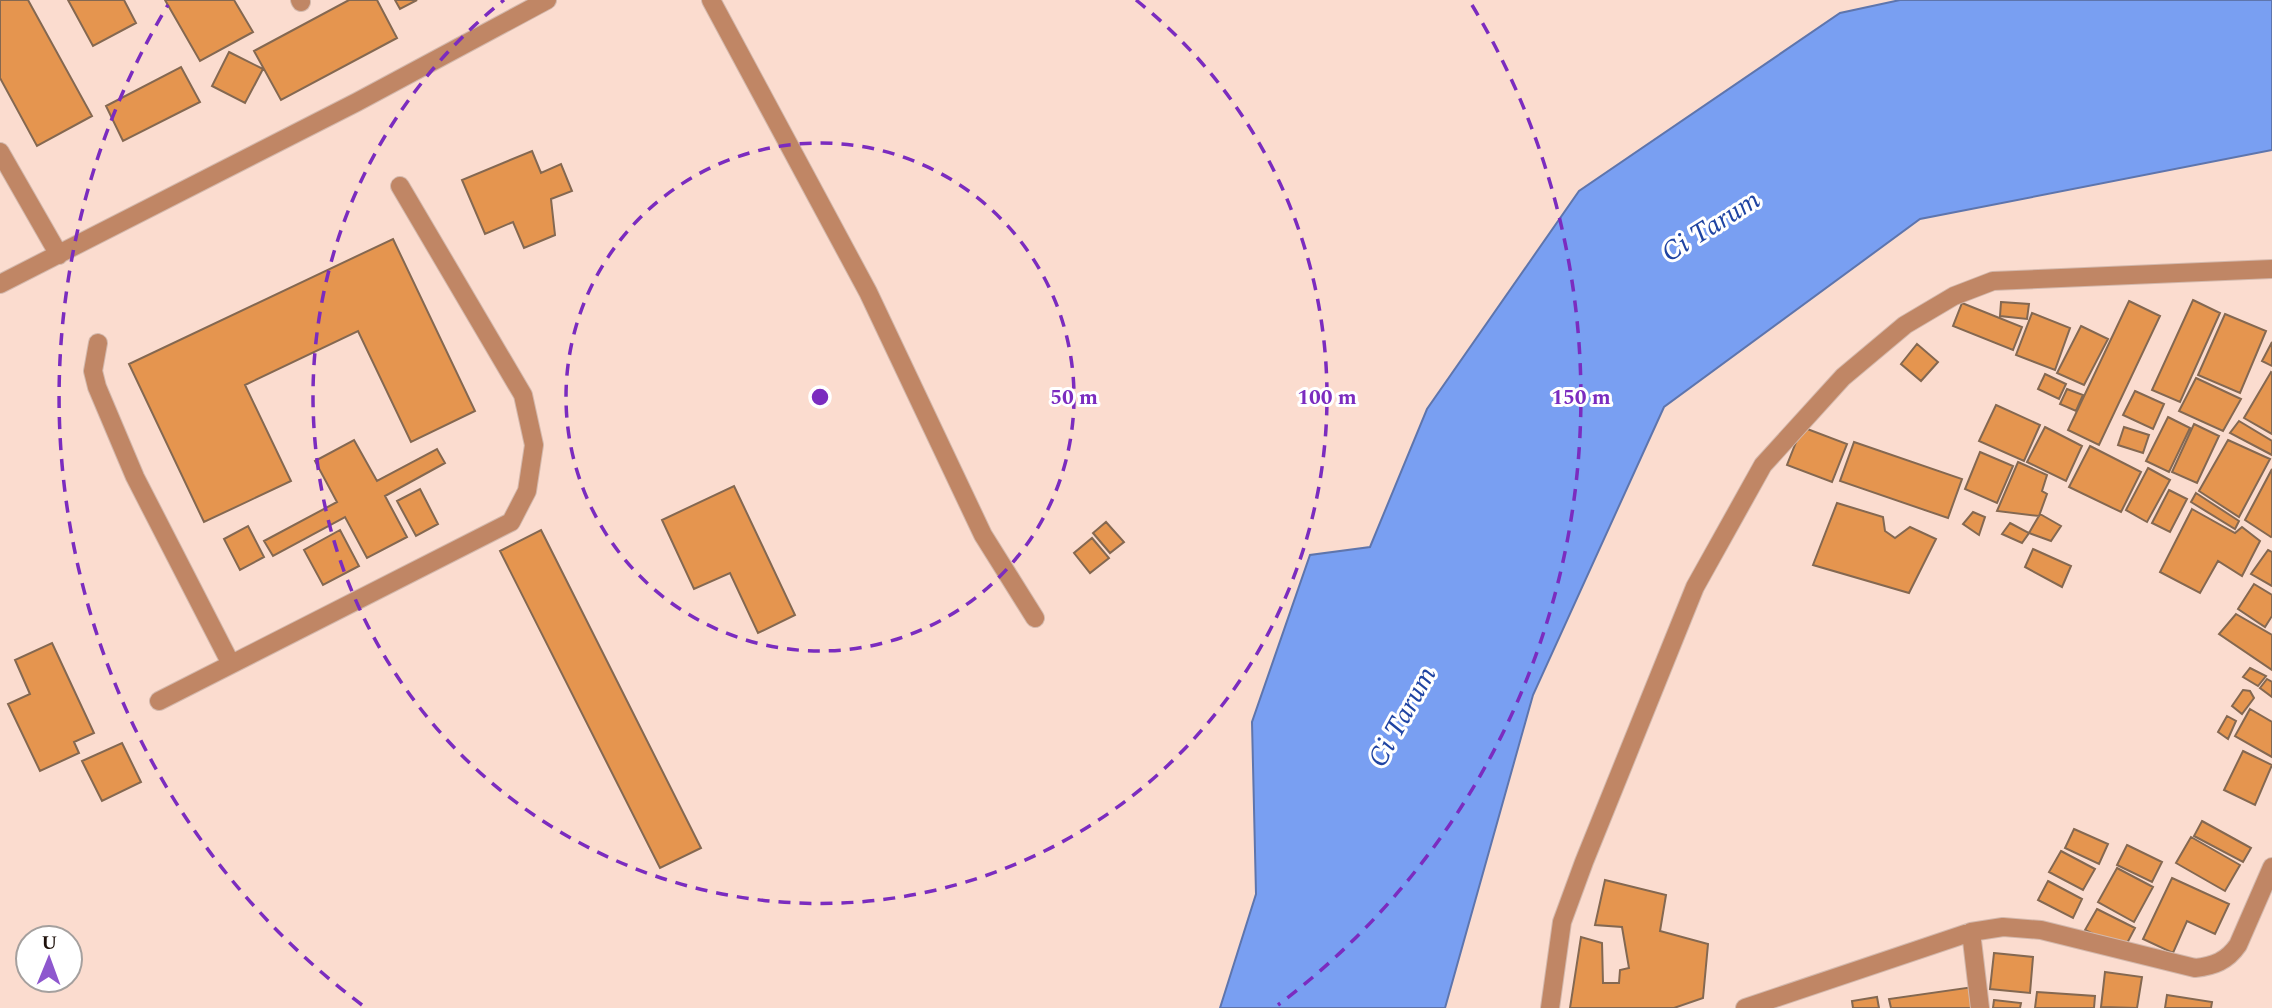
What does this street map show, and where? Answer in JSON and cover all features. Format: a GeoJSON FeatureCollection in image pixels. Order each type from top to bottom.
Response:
{"type":"FeatureCollection","features":[{"type":"Feature","properties":{"kind":"street"},"geometry":{"type":"LineString","coordinates":[[0,284],[547,0]]}},
{"type":"Feature","properties":{"kind":"street"},"geometry":{"type":"LineString","coordinates":[[711,0],[867,292],[983,535],[1034,618]]}},
{"type":"Feature","properties":{"kind":"street"},"geometry":{"type":"LineString","coordinates":[[0,152],[59,255]]}},
{"type":"Feature","properties":{"kind":"street"},"geometry":{"type":"LineString","coordinates":[[159,701],[511,522],[527,491],[534,445],[523,395],[400,186]]}},
{"type":"Feature","properties":{"kind":"street"},"geometry":{"type":"LineString","coordinates":[[1550,1008],[1562,922],[1695,587],[1763,465],[1801,419],[1843,377],[1905,325],[1954,296],[1993,281],[2272,269]]}},
{"type":"Feature","properties":{"kind":"street"},"geometry":{"type":"LineString","coordinates":[[98,343],[93,372],[97,387],[135,477],[232,664]]}},
{"type":"Feature","properties":{"kind":"street"},"geometry":{"type":"LineString","coordinates":[[1745,1008],[1971,932],[2003,927],[2042,930],[2182,965],[2210,967],[2231,955],[2238,945],[2272,867]]}},
{"type":"Feature","properties":{"kind":"street"},"geometry":{"type":"LineString","coordinates":[[1971,932],[1980,1008]]}},
{"type":"Feature","properties":{"kind":"water","name":"Ci Tarum"},"geometry":{"type":"Polygon","coordinates":[[[1900,0],[2272,0],[2272,150],[1920,219],[1664,407],[1533,695],[1445,1008],[1220,1008],[1256,894],[1252,722],[1310,555],[1370,547],[1427,409],[1579,191],[1840,13],[1900,0]]]}},
{"type":"Feature","properties":{"kind":"building"},"geometry":{"type":"Polygon","coordinates":[[[0,0],[28,0],[92,116],[37,146],[0,78],[0,0]]]}},
{"type":"Feature","properties":{"kind":"building"},"geometry":{"type":"Polygon","coordinates":[[[68,0],[124,0],[136,23],[93,46],[68,0]]]}},
{"type":"Feature","properties":{"kind":"building"},"geometry":{"type":"Polygon","coordinates":[[[165,0],[234,0],[253,32],[200,61],[165,0]]]}},
{"type":"Feature","properties":{"kind":"building"},"geometry":{"type":"Polygon","coordinates":[[[349,0],[377,0],[397,38],[281,100],[254,51],[349,0]]]}},
{"type":"Feature","properties":{"kind":"building"},"geometry":{"type":"Polygon","coordinates":[[[395,0],[417,0],[400,9],[395,0]]]}},
{"type":"Feature","properties":{"kind":"building"},"geometry":{"type":"Polygon","coordinates":[[[229,52],[263,69],[245,103],[212,86],[229,52]]]}},
{"type":"Feature","properties":{"kind":"building"},"geometry":{"type":"Polygon","coordinates":[[[181,67],[200,102],[123,141],[106,106],[181,67]]]}},
{"type":"Feature","properties":{"kind":"building"},"geometry":{"type":"Polygon","coordinates":[[[532,151],[541,173],[561,164],[572,191],[551,199],[555,235],[524,248],[513,222],[485,234],[462,180],[532,151]]]}},
{"type":"Feature","properties":{"kind":"building"},"geometry":{"type":"Polygon","coordinates":[[[393,239],[475,411],[411,442],[358,331],[245,385],[291,481],[204,522],[129,364],[393,239]]]}},
{"type":"Feature","properties":{"kind":"building"},"geometry":{"type":"Polygon","coordinates":[[[2193,300],[2220,313],[2180,402],[2152,390],[2193,300]]]}},
{"type":"Feature","properties":{"kind":"building"},"geometry":{"type":"Polygon","coordinates":[[[2129,301],[2160,316],[2099,445],[2068,430],[2129,301]]]}},
{"type":"Feature","properties":{"kind":"building"},"geometry":{"type":"Polygon","coordinates":[[[2001,302],[2029,304],[2027,319],[2000,316],[2001,302]]]}},
{"type":"Feature","properties":{"kind":"building"},"geometry":{"type":"Polygon","coordinates":[[[1962,303],[2022,327],[2013,350],[1953,326],[1962,303]]]}},
{"type":"Feature","properties":{"kind":"building"},"geometry":{"type":"Polygon","coordinates":[[[2032,313],[2070,328],[2055,370],[2016,355],[2032,313]]]}},
{"type":"Feature","properties":{"kind":"building"},"geometry":{"type":"Polygon","coordinates":[[[2225,314],[2266,331],[2240,393],[2198,375],[2225,314]]]}},
{"type":"Feature","properties":{"kind":"building"},"geometry":{"type":"Polygon","coordinates":[[[2081,326],[2108,339],[2084,385],[2057,373],[2081,326]]]}},
{"type":"Feature","properties":{"kind":"building"},"geometry":{"type":"Polygon","coordinates":[[[2272,342],[2272,366],[2262,361],[2272,342]]]}},
{"type":"Feature","properties":{"kind":"building"},"geometry":{"type":"Polygon","coordinates":[[[1917,344],[1938,362],[1921,381],[1901,364],[1917,344]]]}},
{"type":"Feature","properties":{"kind":"building"},"geometry":{"type":"Polygon","coordinates":[[[2272,373],[2272,434],[2244,418],[2272,373]]]}},
{"type":"Feature","properties":{"kind":"building"},"geometry":{"type":"Polygon","coordinates":[[[2045,374],[2066,384],[2059,399],[2038,389],[2045,374]]]}},
{"type":"Feature","properties":{"kind":"building"},"geometry":{"type":"Polygon","coordinates":[[[2196,378],[2241,399],[2223,431],[2179,411],[2196,378]]]}},
{"type":"Feature","properties":{"kind":"building"},"geometry":{"type":"Polygon","coordinates":[[[2067,389],[2083,395],[2076,411],[2060,404],[2067,389]]]}},
{"type":"Feature","properties":{"kind":"building"},"geometry":{"type":"Polygon","coordinates":[[[2135,391],[2164,404],[2153,429],[2123,415],[2135,391]]]}},
{"type":"Feature","properties":{"kind":"building"},"geometry":{"type":"Polygon","coordinates":[[[1996,405],[2040,425],[2024,461],[1979,441],[1996,405]]]}},
{"type":"Feature","properties":{"kind":"building"},"geometry":{"type":"Polygon","coordinates":[[[2168,417],[2190,428],[2169,472],[2146,461],[2168,417]]]}},
{"type":"Feature","properties":{"kind":"building"},"geometry":{"type":"Polygon","coordinates":[[[2239,421],[2272,441],[2272,455],[2230,433],[2239,421]]]}},
{"type":"Feature","properties":{"kind":"building"},"geometry":{"type":"Polygon","coordinates":[[[2194,424],[2219,436],[2197,483],[2172,472],[2194,424]]]}},
{"type":"Feature","properties":{"kind":"building"},"geometry":{"type":"Polygon","coordinates":[[[1802,427],[1847,444],[1832,482],[1787,465],[1802,427]]]}},
{"type":"Feature","properties":{"kind":"building"},"geometry":{"type":"Polygon","coordinates":[[[2045,427],[2082,446],[2066,481],[2027,462],[2045,427]]]}},
{"type":"Feature","properties":{"kind":"building"},"geometry":{"type":"Polygon","coordinates":[[[2124,427],[2149,435],[2143,453],[2118,445],[2124,427]]]}},
{"type":"Feature","properties":{"kind":"building"},"geometry":{"type":"Polygon","coordinates":[[[354,440],[377,481],[437,449],[445,463],[385,496],[407,537],[367,558],[345,517],[273,556],[264,541],[337,502],[315,461],[354,440]]]}},
{"type":"Feature","properties":{"kind":"building"},"geometry":{"type":"Polygon","coordinates":[[[2228,440],[2270,459],[2239,517],[2199,491],[2228,440]]]}},
{"type":"Feature","properties":{"kind":"building"},"geometry":{"type":"Polygon","coordinates":[[[1854,442],[1962,479],[1948,518],[1840,481],[1854,442]]]}},
{"type":"Feature","properties":{"kind":"building"},"geometry":{"type":"Polygon","coordinates":[[[2090,446],[2141,472],[2121,512],[2069,487],[2090,446]]]}},
{"type":"Feature","properties":{"kind":"building"},"geometry":{"type":"Polygon","coordinates":[[[1980,452],[2013,466],[1997,503],[1965,489],[1980,452]]]}},
{"type":"Feature","properties":{"kind":"building"},"geometry":{"type":"Polygon","coordinates":[[[2018,462],[2047,475],[2042,491],[2047,494],[2039,516],[1997,511],[2018,462]]]}},
{"type":"Feature","properties":{"kind":"building"},"geometry":{"type":"Polygon","coordinates":[[[2148,468],[2170,480],[2147,522],[2126,510],[2148,468]]]}},
{"type":"Feature","properties":{"kind":"building"},"geometry":{"type":"Polygon","coordinates":[[[2272,469],[2272,536],[2271,537],[2245,520],[2272,469]]]}},
{"type":"Feature","properties":{"kind":"building"},"geometry":{"type":"Polygon","coordinates":[[[734,486],[795,615],[758,633],[730,573],[694,589],[662,520],[734,486]]]}},
{"type":"Feature","properties":{"kind":"building"},"geometry":{"type":"Polygon","coordinates":[[[420,489],[438,524],[416,536],[397,501],[420,489]]]}},
{"type":"Feature","properties":{"kind":"building"},"geometry":{"type":"Polygon","coordinates":[[[2169,490],[2187,499],[2170,532],[2152,523],[2169,490]]]}},
{"type":"Feature","properties":{"kind":"building"},"geometry":{"type":"Polygon","coordinates":[[[2196,493],[2239,521],[2235,529],[2191,502],[2196,493]]]}},
{"type":"Feature","properties":{"kind":"building"},"geometry":{"type":"Polygon","coordinates":[[[1837,503],[1883,517],[1885,531],[1895,538],[1910,527],[1936,539],[1909,593],[1813,565],[1837,503]]]}},
{"type":"Feature","properties":{"kind":"building"},"geometry":{"type":"Polygon","coordinates":[[[2192,509],[2235,533],[2242,527],[2260,541],[2242,576],[2218,561],[2200,593],[2160,572],[2192,509]]]}},
{"type":"Feature","properties":{"kind":"building"},"geometry":{"type":"Polygon","coordinates":[[[1973,512],[1985,517],[1979,535],[1963,524],[1973,512]]]}},
{"type":"Feature","properties":{"kind":"building"},"geometry":{"type":"Polygon","coordinates":[[[2040,514],[2061,526],[2051,541],[2029,533],[2040,514]]]}},
{"type":"Feature","properties":{"kind":"building"},"geometry":{"type":"Polygon","coordinates":[[[1106,522],[1124,542],[1110,553],[1093,533],[1106,522]]]}},
{"type":"Feature","properties":{"kind":"building"},"geometry":{"type":"Polygon","coordinates":[[[2010,523],[2029,533],[2022,543],[2002,534],[2010,523]]]}},
{"type":"Feature","properties":{"kind":"building"},"geometry":{"type":"Polygon","coordinates":[[[248,526],[264,557],[240,570],[224,539],[248,526]]]}},
{"type":"Feature","properties":{"kind":"building"},"geometry":{"type":"Polygon","coordinates":[[[340,530],[359,566],[323,585],[304,550],[340,530]]]}},
{"type":"Feature","properties":{"kind":"building"},"geometry":{"type":"Polygon","coordinates":[[[541,530],[701,848],[660,868],[500,551],[541,530]]]}},
{"type":"Feature","properties":{"kind":"building"},"geometry":{"type":"Polygon","coordinates":[[[1092,538],[1109,558],[1090,573],[1074,553],[1092,538]]]}},
{"type":"Feature","properties":{"kind":"building"},"geometry":{"type":"Polygon","coordinates":[[[2033,549],[2071,566],[2062,587],[2025,567],[2033,549]]]}},
{"type":"Feature","properties":{"kind":"building"},"geometry":{"type":"Polygon","coordinates":[[[2268,550],[2272,552],[2272,586],[2251,574],[2268,550]]]}},
{"type":"Feature","properties":{"kind":"building"},"geometry":{"type":"Polygon","coordinates":[[[2254,584],[2272,595],[2272,616],[2265,627],[2238,609],[2254,584]]]}},
{"type":"Feature","properties":{"kind":"building"},"geometry":{"type":"Polygon","coordinates":[[[2236,614],[2272,635],[2272,670],[2219,634],[2236,614]]]}},
{"type":"Feature","properties":{"kind":"building"},"geometry":{"type":"Polygon","coordinates":[[[52,643],[94,733],[74,742],[79,753],[40,771],[8,704],[30,694],[15,660],[52,643]]]}},
{"type":"Feature","properties":{"kind":"building"},"geometry":{"type":"Polygon","coordinates":[[[2250,668],[2266,676],[2258,686],[2243,677],[2250,668]]]}},
{"type":"Feature","properties":{"kind":"building"},"geometry":{"type":"Polygon","coordinates":[[[2267,679],[2272,682],[2272,697],[2260,688],[2267,679]]]}},
{"type":"Feature","properties":{"kind":"building"},"geometry":{"type":"Polygon","coordinates":[[[2243,690],[2250,691],[2254,698],[2242,714],[2232,706],[2243,690]]]}},
{"type":"Feature","properties":{"kind":"building"},"geometry":{"type":"Polygon","coordinates":[[[2250,709],[2272,722],[2272,757],[2235,736],[2250,709]]]}},
{"type":"Feature","properties":{"kind":"building"},"geometry":{"type":"Polygon","coordinates":[[[2227,716],[2236,721],[2228,739],[2218,732],[2227,716]]]}},
{"type":"Feature","properties":{"kind":"building"},"geometry":{"type":"Polygon","coordinates":[[[122,743],[141,782],[102,801],[82,761],[122,743]]]}},
{"type":"Feature","properties":{"kind":"building"},"geometry":{"type":"Polygon","coordinates":[[[2243,751],[2272,765],[2255,805],[2224,790],[2243,751]]]}},
{"type":"Feature","properties":{"kind":"building"},"geometry":{"type":"Polygon","coordinates":[[[2202,821],[2251,848],[2243,862],[2194,836],[2202,821]]]}},
{"type":"Feature","properties":{"kind":"building"},"geometry":{"type":"Polygon","coordinates":[[[2074,829],[2108,844],[2099,864],[2065,848],[2074,829]]]}},
{"type":"Feature","properties":{"kind":"building"},"geometry":{"type":"Polygon","coordinates":[[[2191,837],[2240,865],[2225,891],[2176,863],[2191,837]]]}},
{"type":"Feature","properties":{"kind":"building"},"geometry":{"type":"Polygon","coordinates":[[[2127,845],[2162,862],[2152,882],[2117,865],[2127,845]]]}},
{"type":"Feature","properties":{"kind":"building"},"geometry":{"type":"Polygon","coordinates":[[[2061,851],[2095,869],[2083,890],[2049,872],[2061,851]]]}},
{"type":"Feature","properties":{"kind":"building"},"geometry":{"type":"Polygon","coordinates":[[[2117,868],[2153,887],[2134,922],[2098,902],[2117,868]]]}},
{"type":"Feature","properties":{"kind":"building"},"geometry":{"type":"Polygon","coordinates":[[[2172,878],[2229,904],[2215,934],[2187,921],[2173,953],[2143,939],[2172,878]]]}},
{"type":"Feature","properties":{"kind":"building"},"geometry":{"type":"Polygon","coordinates":[[[1605,880],[1666,895],[1660,931],[1708,944],[1703,998],[1674,1008],[1570,1008],[1581,937],[1602,943],[1603,983],[1619,983],[1620,970],[1629,968],[1622,927],[1595,925],[1605,880]]]}},
{"type":"Feature","properties":{"kind":"building"},"geometry":{"type":"Polygon","coordinates":[[[2048,881],[2082,899],[2073,918],[2038,900],[2048,881]]]}},
{"type":"Feature","properties":{"kind":"building"},"geometry":{"type":"Polygon","coordinates":[[[2097,909],[2135,928],[2124,949],[2085,930],[2097,909]]]}},
{"type":"Feature","properties":{"kind":"building"},"geometry":{"type":"Polygon","coordinates":[[[1994,953],[2033,957],[2030,993],[1990,989],[1994,953]]]}},
{"type":"Feature","properties":{"kind":"building"},"geometry":{"type":"Polygon","coordinates":[[[2105,972],[2142,977],[2137,1008],[2101,1007],[2105,972]]]}},
{"type":"Feature","properties":{"kind":"building"},"geometry":{"type":"Polygon","coordinates":[[[1973,987],[1977,1008],[1891,1008],[1889,999],[1973,987]]]}},
{"type":"Feature","properties":{"kind":"building"},"geometry":{"type":"Polygon","coordinates":[[[2037,992],[2095,996],[2094,1008],[2035,1008],[2037,992]]]}},
{"type":"Feature","properties":{"kind":"building"},"geometry":{"type":"Polygon","coordinates":[[[2167,995],[2212,1002],[2211,1008],[2165,1008],[2167,995]]]}},
{"type":"Feature","properties":{"kind":"building"},"geometry":{"type":"Polygon","coordinates":[[[1877,997],[1879,1008],[1853,1008],[1852,1001],[1877,997]]]}},
{"type":"Feature","properties":{"kind":"building"},"geometry":{"type":"Polygon","coordinates":[[[1994,1000],[2021,1003],[2020,1008],[1993,1008],[1994,1000]]]}}]}
